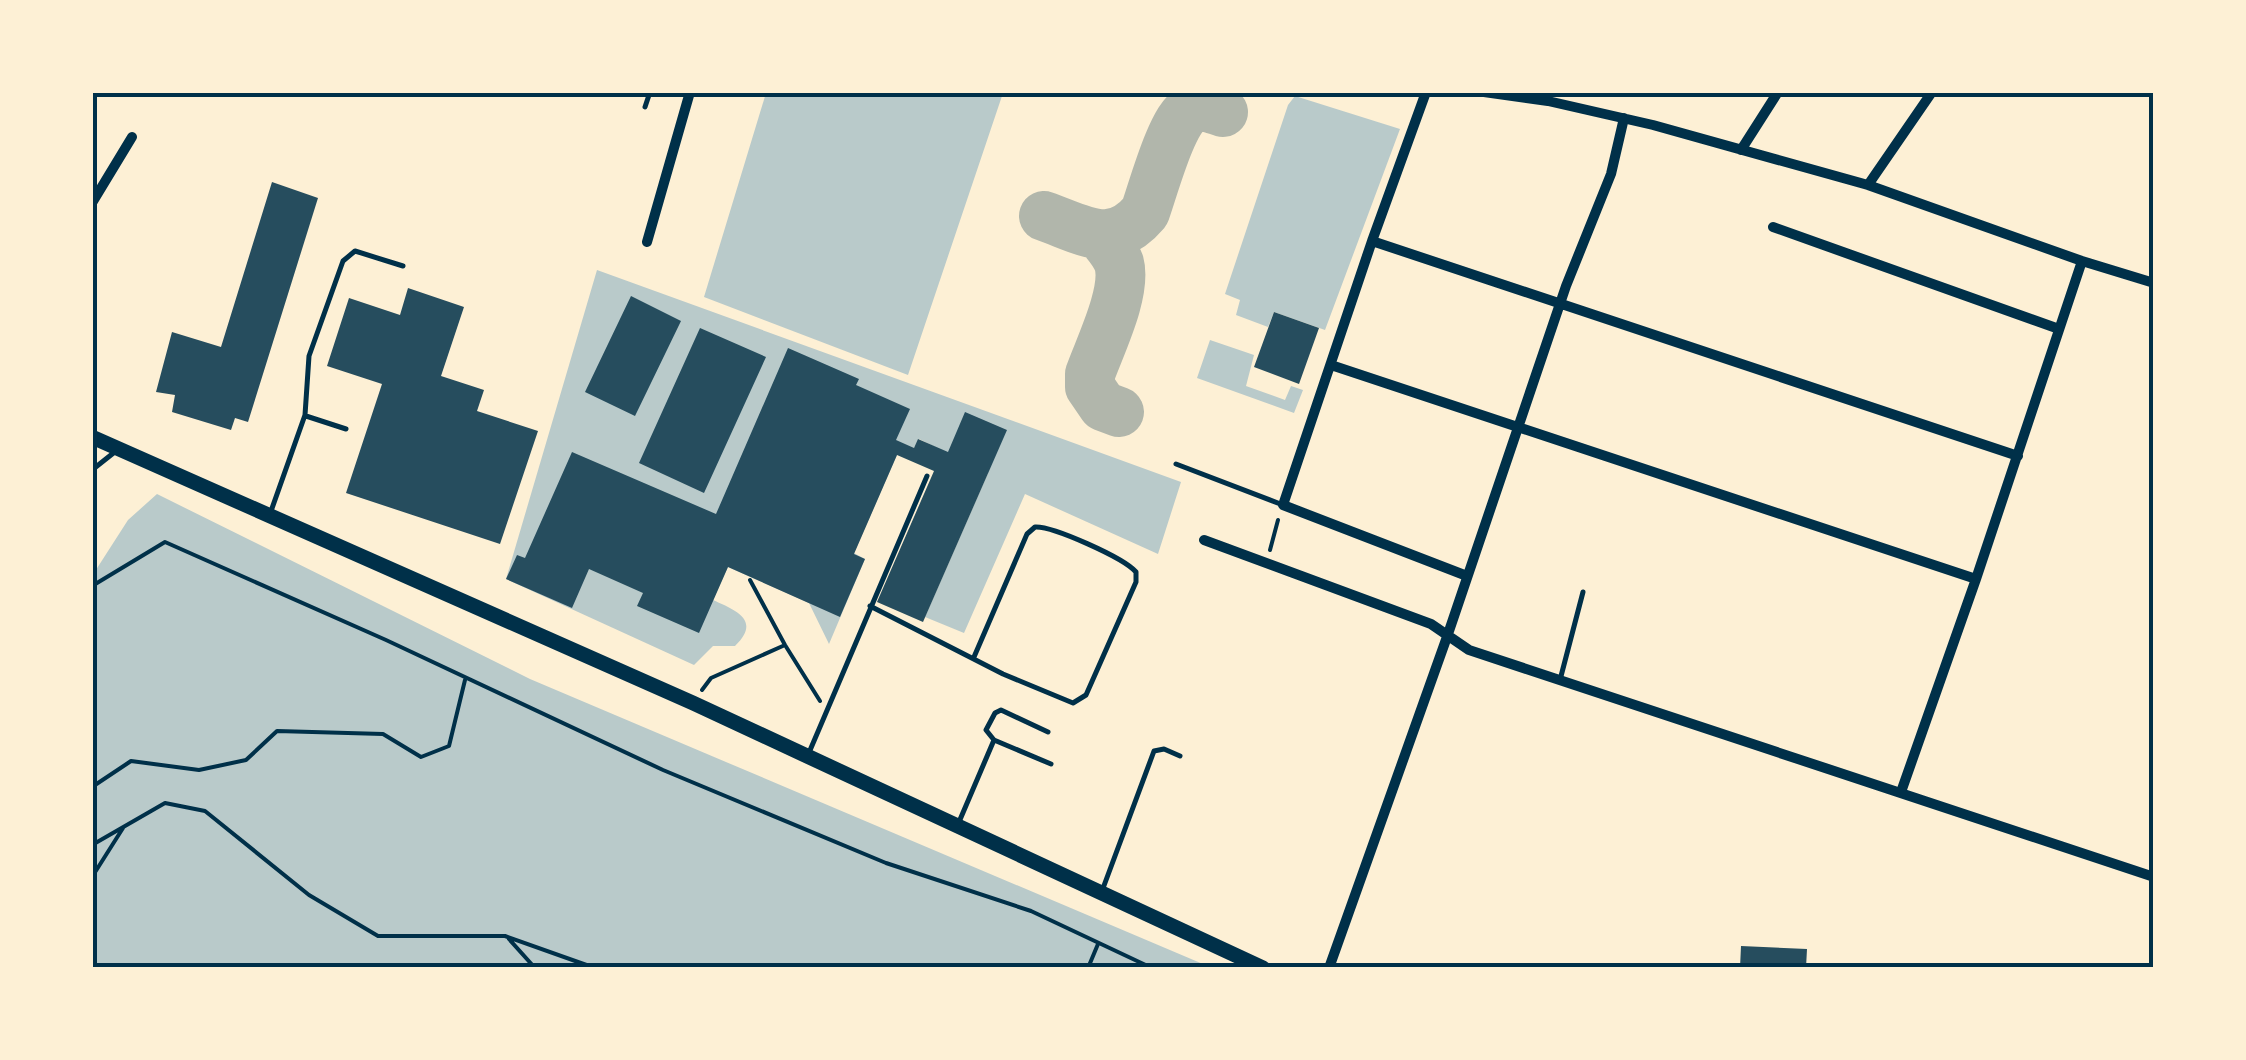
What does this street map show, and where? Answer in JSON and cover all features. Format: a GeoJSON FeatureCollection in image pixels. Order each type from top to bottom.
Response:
{"type":"FeatureCollection","features":[{"type":"Feature","properties":{"kind":"main road"},"geometry":{"type":"LineString","coordinates":[[92,437],[693,703],[1263,968]]}},
{"type":"Feature","properties":{"kind":"street"},"geometry":{"type":"LineString","coordinates":[[647,242],[690,92]]}},
{"type":"Feature","properties":{"kind":"street"},"geometry":{"type":"LineString","coordinates":[[1426,92],[1282,505],[1467,576]]}},
{"type":"Feature","properties":{"kind":"street"},"geometry":{"type":"LineString","coordinates":[[1484,92],[1529,95],[1624,118],[1868,185],[2154,283]]}},
{"type":"Feature","properties":{"kind":"street"},"geometry":{"type":"LineString","coordinates":[[1741,150],[1778,92]]}},
{"type":"Feature","properties":{"kind":"street"},"geometry":{"type":"LineString","coordinates":[[1868,185],[1932,92]]}},
{"type":"Feature","properties":{"kind":"street"},"geometry":{"type":"LineString","coordinates":[[1329,968],[1559,305],[1616,160],[1624,118]]}},
{"type":"Feature","properties":{"kind":"street"},"geometry":{"type":"LineString","coordinates":[[92,203],[132,137]]}},
{"type":"Feature","properties":{"kind":"street"},"geometry":{"type":"LineString","coordinates":[[1773,226],[2060,330]]}},
{"type":"Feature","properties":{"kind":"street"},"geometry":{"type":"LineString","coordinates":[[1372,241],[2018,456]]}},
{"type":"Feature","properties":{"kind":"street"},"geometry":{"type":"LineString","coordinates":[[1901,792],[2082,261]]}},
{"type":"Feature","properties":{"kind":"street"},"geometry":{"type":"LineString","coordinates":[[1331,366],[1976,578]]}},
{"type":"Feature","properties":{"kind":"street"},"geometry":{"type":"LineString","coordinates":[[1204,540],[1431,624],[1469,650],[2154,878]]}},
{"type":"Feature","properties":{"kind":"lane"},"geometry":{"type":"LineString","coordinates":[[644,107],[650,92]]}},
{"type":"Feature","properties":{"kind":"lane"},"geometry":{"type":"LineString","coordinates":[[269,516],[305,415],[310,356],[346,256],[360,252],[403,266]]}},
{"type":"Feature","properties":{"kind":"lane"},"geometry":{"type":"LineString","coordinates":[[305,415],[346,429]]}},
{"type":"Feature","properties":{"kind":"lane"},"geometry":{"type":"LineString","coordinates":[[92,470],[119,449]]}},
{"type":"Feature","properties":{"kind":"lane"},"geometry":{"type":"LineString","coordinates":[[1176,464],[1282,505]]}},
{"type":"Feature","properties":{"kind":"lane"},"geometry":{"type":"LineString","coordinates":[[807,758],[927,476]]}},
{"type":"Feature","properties":{"kind":"lane"},"geometry":{"type":"LineString","coordinates":[[870,606],[1003,674],[1068,702],[1078,702],[1086,694],[1122,614],[1136,582],[1136,572],[1128,564],[1068,536],[1034,527],[1027,534],[974,657]]}},
{"type":"Feature","properties":{"kind":"lane"},"geometry":{"type":"LineString","coordinates":[[1560,680],[1583,592]]}},
{"type":"Feature","properties":{"kind":"lane"},"geometry":{"type":"LineString","coordinates":[[1048,732],[1001,710],[995,712],[987,727],[988,736],[994,740],[1052,764]]}},
{"type":"Feature","properties":{"kind":"lane"},"geometry":{"type":"LineString","coordinates":[[958,825],[994,740]]}},
{"type":"Feature","properties":{"kind":"lane"},"geometry":{"type":"LineString","coordinates":[[1101,894],[1152,754],[1160,749],[1180,756]]}},
{"type":"Feature","properties":{"kind":"path"},"geometry":{"type":"LineString","coordinates":[[1266,564],[1282,505]]}},
{"type":"Feature","properties":{"kind":"path"},"geometry":{"type":"LineString","coordinates":[[92,586],[165,542],[663,770],[886,863],[1031,910],[1152,968]]}},
{"type":"Feature","properties":{"kind":"path"},"geometry":{"type":"LineString","coordinates":[[750,580],[784,645],[826,711]]}},
{"type":"Feature","properties":{"kind":"path"},"geometry":{"type":"LineString","coordinates":[[693,703],[711,678],[784,645]]}},
{"type":"Feature","properties":{"kind":"path"},"geometry":{"type":"LineString","coordinates":[[92,787],[131,761],[199,770],[246,760],[277,730],[383,734],[420,757],[449,746],[465,677]]}},
{"type":"Feature","properties":{"kind":"path"},"geometry":{"type":"LineString","coordinates":[[92,845],[165,804],[204,811],[309,895],[378,936],[505,936],[594,968]]}},
{"type":"Feature","properties":{"kind":"path"},"geometry":{"type":"LineString","coordinates":[[92,877],[125,824]]}},
{"type":"Feature","properties":{"kind":"path"},"geometry":{"type":"LineString","coordinates":[[505,936],[535,968]]}},
{"type":"Feature","properties":{"kind":"path"},"geometry":{"type":"LineString","coordinates":[[1088,968],[1098,944]]}},
{"type":"Feature","properties":{"kind":"shaded area"},"geometry":{"type":"Polygon","coordinates":[[[766,93],[1003,93],[908,375],[704,297],[766,93]]]}},
{"type":"Feature","properties":{"kind":"shaded area"},"geometry":{"type":"Polygon","coordinates":[[[1295,96],[1400,129],[1325,330],[1274,312],[1268,327],[1236,315],[1240,300],[1225,294],[1288,105],[1295,96]]]}},
{"type":"Feature","properties":{"kind":"shaded area"},"geometry":{"type":"Polygon","coordinates":[[[597,270],[1181,482],[1158,554],[1025,494],[964,633],[925,617],[988,473],[919,439],[914,448],[897,455],[854,553],[865,559],[829,644],[809,603],[728,567],[713,600],[742,617],[746,629],[735,646],[713,646],[694,665],[506,579],[597,270]]]}},
{"type":"Feature","properties":{"kind":"shaded area"},"geometry":{"type":"Polygon","coordinates":[[[1210,340],[1254,355],[1246,386],[1285,400],[1291,386],[1303,390],[1294,413],[1197,378],[1210,340]]]}},
{"type":"Feature","properties":{"kind":"shaded area"},"geometry":{"type":"Polygon","coordinates":[[[157,494],[530,679],[1210,967],[93,967],[92,576],[128,520],[157,494]]]}},
{"type":"Feature","properties":{"kind":"building"},"geometry":{"type":"Polygon","coordinates":[[[272,182],[318,198],[248,422],[235,418],[231,430],[172,412],[175,395],[156,392],[172,332],[221,347],[272,182]]]}},
{"type":"Feature","properties":{"kind":"building"},"geometry":{"type":"Polygon","coordinates":[[[408,288],[464,307],[441,376],[484,390],[477,411],[538,431],[500,544],[346,493],[382,384],[327,366],[349,298],[400,315],[408,288]]]}},
{"type":"Feature","properties":{"kind":"building"},"geometry":{"type":"Polygon","coordinates":[[[631,296],[681,321],[635,416],[585,392],[631,296]]]}},
{"type":"Feature","properties":{"kind":"building"},"geometry":{"type":"Polygon","coordinates":[[[1274,312],[1319,328],[1299,384],[1254,367],[1274,312]]]}},
{"type":"Feature","properties":{"kind":"building"},"geometry":{"type":"Polygon","coordinates":[[[700,328],[766,357],[704,493],[639,463],[700,328]]]}},
{"type":"Feature","properties":{"kind":"building"},"geometry":{"type":"Polygon","coordinates":[[[788,348],[859,379],[856,385],[910,409],[896,440],[914,448],[918,439],[948,452],[965,412],[1007,430],[923,622],[877,602],[934,471],[897,455],[854,554],[865,559],[840,617],[728,567],[699,633],[637,606],[643,593],[589,569],[572,608],[506,579],[517,555],[525,558],[572,452],[716,514],[788,348]]]}},
{"type":"Feature","properties":{"kind":"building"},"geometry":{"type":"Polygon","coordinates":[[[1741,946],[1807,949],[1806,968],[1740,968],[1741,946]]]}},
{"type":"Feature","properties":{"kind":"taxiway"},"geometry":{"type":"LineString","coordinates":[[1044,216],[1097,234],[1121,231],[1145,212],[1170,140],[1184,115],[1199,107],[1223,112]]}},
{"type":"Feature","properties":{"kind":"taxiway"},"geometry":{"type":"LineString","coordinates":[[1101,236],[1119,263],[1119,289],[1090,374],[1090,387],[1103,406],[1119,412]]}}]}
